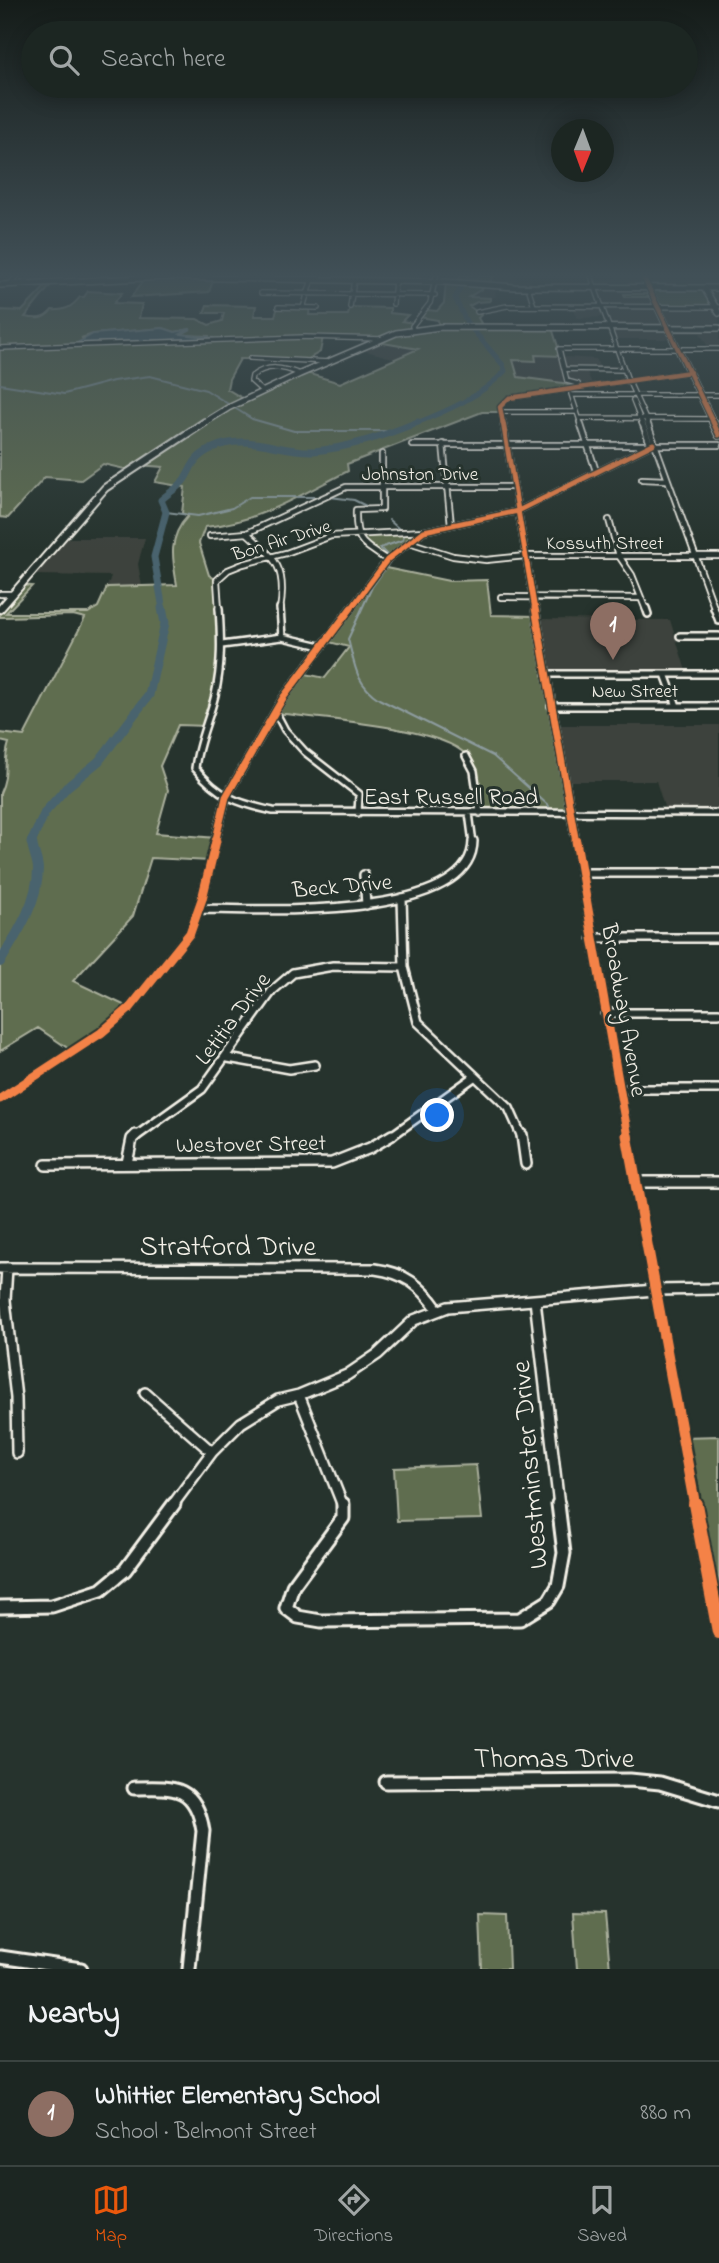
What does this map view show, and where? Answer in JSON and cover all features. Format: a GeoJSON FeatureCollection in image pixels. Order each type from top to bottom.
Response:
{"type":"FeatureCollection","features":[{"type":"Feature","properties":{"kind":"main road"},"geometry":{"type":"LineString","coordinates":[[0,609],[105,488],[236,403],[313,368]]}},
{"type":"Feature","properties":{"kind":"main road"},"geometry":{"type":"LineString","coordinates":[[688,368],[719,435]]}},
{"type":"Feature","properties":{"kind":"street"},"geometry":{"type":"LineString","coordinates":[[262,391],[251,381],[252,376],[263,368]]}},
{"type":"Feature","properties":{"kind":"street"},"geometry":{"type":"LineString","coordinates":[[282,368],[300,373]]}},
{"type":"Feature","properties":{"kind":"street"},"geometry":{"type":"LineString","coordinates":[[564,368],[596,471]]}},
{"type":"Feature","properties":{"kind":"street"},"geometry":{"type":"LineString","coordinates":[[582,368],[625,370],[649,441],[653,444],[719,621]]}},
{"type":"Feature","properties":{"kind":"street"},"geometry":{"type":"LineString","coordinates":[[577,412],[500,412],[500,404],[509,398],[690,372]]}},
{"type":"Feature","properties":{"kind":"street"},"geometry":{"type":"LineString","coordinates":[[572,390],[589,395],[719,395]]}},
{"type":"Feature","properties":{"kind":"street","name":"Broadway Avenue"},"geometry":{"type":"LineString","coordinates":[[500,412],[569,814],[719,1632]]}},
{"type":"Feature","properties":{"kind":"street"},"geometry":{"type":"LineString","coordinates":[[579,418],[715,423]]}},
{"type":"Feature","properties":{"kind":"street"},"geometry":{"type":"LineString","coordinates":[[443,444],[451,526]]}},
{"type":"Feature","properties":{"kind":"street","name":"Bon Air Drive"},"geometry":{"type":"LineString","coordinates":[[226,797],[210,786],[195,768],[197,750],[215,694],[222,645],[217,580],[228,570],[331,536],[424,531],[518,510],[653,444]]}},
{"type":"Feature","properties":{"kind":"street"},"geometry":{"type":"LineString","coordinates":[[412,445],[719,445]]}},
{"type":"Feature","properties":{"kind":"street"},"geometry":{"type":"LineString","coordinates":[[382,454],[382,509],[356,510],[355,533],[358,543],[387,560]]}},
{"type":"Feature","properties":{"kind":"street"},"geometry":{"type":"LineString","coordinates":[[642,479],[666,480]]}},
{"type":"Feature","properties":{"kind":"street","name":"Johnston Drive"},"geometry":{"type":"LineString","coordinates":[[210,536],[247,533],[342,488],[514,486]]}},
{"type":"Feature","properties":{"kind":"street"},"geometry":{"type":"LineString","coordinates":[[609,520],[619,556],[632,575],[648,614]]}},
{"type":"Feature","properties":{"kind":"street"},"geometry":{"type":"LineString","coordinates":[[0,1099],[75,1053],[130,1008],[190,933],[199,909],[226,797],[283,698],[387,560],[424,531]]}},
{"type":"Feature","properties":{"kind":"street"},"geometry":{"type":"LineString","coordinates":[[247,533],[273,557],[281,572],[282,592],[277,617],[282,637]]}},
{"type":"Feature","properties":{"kind":"street","name":"Kossuth Street"},"geometry":{"type":"LineString","coordinates":[[410,542],[470,560],[503,560],[526,556],[719,556]]}},
{"type":"Feature","properties":{"kind":"street"},"geometry":{"type":"LineString","coordinates":[[0,596],[11,596]]}},
{"type":"Feature","properties":{"kind":"street"},"geometry":{"type":"LineString","coordinates":[[500,597],[641,598]]}},
{"type":"Feature","properties":{"kind":"street"},"geometry":{"type":"LineString","coordinates":[[680,636],[719,636]]}},
{"type":"Feature","properties":{"kind":"street"},"geometry":{"type":"LineString","coordinates":[[222,645],[282,637],[321,646]]}},
{"type":"Feature","properties":{"kind":"street"},"geometry":{"type":"LineString","coordinates":[[545,674],[719,674]]}},
{"type":"Feature","properties":{"kind":"street"},"geometry":{"type":"LineString","coordinates":[[665,674],[677,706]]}},
{"type":"Feature","properties":{"kind":"street","name":"New Street"},"geometry":{"type":"LineString","coordinates":[[551,706],[719,706]]}},
{"type":"Feature","properties":{"kind":"street"},"geometry":{"type":"LineString","coordinates":[[276,713],[283,729],[300,748],[352,785],[359,794],[358,813]]}},
{"type":"Feature","properties":{"kind":"street"},"geometry":{"type":"LineString","coordinates":[[466,756],[474,771],[480,813]]}},
{"type":"Feature","properties":{"kind":"street","name":"East Russell Road"},"geometry":{"type":"LineString","coordinates":[[226,797],[241,804],[273,811],[719,813]]}},
{"type":"Feature","properties":{"kind":"street","name":"Beck Drive"},"geometry":{"type":"LineString","coordinates":[[199,909],[366,905],[402,898],[452,879],[467,865],[473,843],[469,813]]}},
{"type":"Feature","properties":{"kind":"street"},"geometry":{"type":"LineString","coordinates":[[580,873],[719,873]]}},
{"type":"Feature","properties":{"kind":"street"},"geometry":{"type":"LineString","coordinates":[[364,875],[366,905]]}},
{"type":"Feature","properties":{"kind":"street"},"geometry":{"type":"LineString","coordinates":[[402,898],[404,967],[418,1022],[517,1119],[524,1140],[526,1164]]}},
{"type":"Feature","properties":{"kind":"street"},"geometry":{"type":"LineString","coordinates":[[592,938],[719,938]]}},
{"type":"Feature","properties":{"kind":"street","name":"Letitia Drive"},"geometry":{"type":"LineString","coordinates":[[127,1163],[132,1139],[200,1091],[228,1058],[279,981],[292,973],[317,968],[404,967]]}},
{"type":"Feature","properties":{"kind":"street"},"geometry":{"type":"LineString","coordinates":[[605,1013],[719,1013]]}},
{"type":"Feature","properties":{"kind":"street"},"geometry":{"type":"LineString","coordinates":[[228,1058],[289,1069],[315,1065]]}},
{"type":"Feature","properties":{"kind":"street","name":"Westover Street"},"geometry":{"type":"LineString","coordinates":[[46,1165],[332,1163],[380,1143],[474,1077]]}},
{"type":"Feature","properties":{"kind":"street"},"geometry":{"type":"LineString","coordinates":[[620,1089],[719,1089]]}},
{"type":"Feature","properties":{"kind":"street"},"geometry":{"type":"LineString","coordinates":[[636,1182],[719,1182]]}},
{"type":"Feature","properties":{"kind":"street"},"geometry":{"type":"LineString","coordinates":[[3,1268],[15,1384],[17,1453]]}},
{"type":"Feature","properties":{"kind":"street","name":"Stratford Drive"},"geometry":{"type":"LineString","coordinates":[[3,1268],[375,1269],[395,1271],[409,1277],[423,1288],[438,1310]]}},
{"type":"Feature","properties":{"kind":"street"},"geometry":{"type":"LineString","coordinates":[[0,1607],[52,1606],[101,1590],[125,1570],[212,1452],[241,1423],[278,1400],[299,1395],[347,1375],[378,1354],[414,1320],[438,1310],[536,1300],[655,1290],[719,1289]]}},
{"type":"Feature","properties":{"kind":"street","name":"Westminster Drive"},"geometry":{"type":"LineString","coordinates":[[299,1395],[343,1501],[343,1518],[293,1586],[286,1608],[297,1619],[321,1621],[520,1619],[548,1605],[562,1581],[564,1553],[536,1300]]}},
{"type":"Feature","properties":{"kind":"street"},"geometry":{"type":"LineString","coordinates":[[145,1393],[212,1452]]}},
{"type":"Feature","properties":{"kind":"street","name":"Thomas Drive"},"geometry":{"type":"LineString","coordinates":[[386,1782],[630,1780],[660,1783],[719,1801]]}},
{"type":"Feature","properties":{"kind":"street"},"geometry":{"type":"LineString","coordinates":[[134,1788],[171,1787],[184,1791],[195,1800],[202,1813],[203,1831],[189,1969]]}},
{"type":"Feature","properties":{"kind":"street"},"geometry":{"type":"LineString","coordinates":[[0,1957],[80,1969]]}},
{"type":"Feature","properties":{"kind":"shaded area"},"geometry":{"type":"Polygon","coordinates":[[[515,368],[624,368],[625,370],[586,370],[593,386],[577,389],[563,383],[518,378],[515,368]]]}},
{"type":"Feature","properties":{"kind":"shaded area"},"geometry":{"type":"Polygon","coordinates":[[[64,538],[145,538],[138,564],[142,586],[107,587],[111,576],[31,575],[64,538]]]}},
{"type":"Feature","properties":{"kind":"shaded area"},"geometry":{"type":"Polygon","coordinates":[[[536,619],[670,620],[687,674],[546,674],[536,619]]]}},
{"type":"Feature","properties":{"kind":"shaded area"},"geometry":{"type":"Polygon","coordinates":[[[554,725],[719,725],[719,813],[666,813],[656,781],[564,781],[554,725]]]}},
{"type":"Feature","properties":{"kind":"green space"},"geometry":{"type":"Polygon","coordinates":[[[0,368],[235,368],[227,389],[244,399],[303,372],[340,383],[375,368],[515,368],[518,377],[563,383],[577,389],[509,398],[500,404],[501,412],[482,412],[347,464],[348,471],[261,514],[205,527],[199,543],[209,575],[217,580],[222,653],[207,726],[178,725],[160,766],[168,790],[156,833],[216,838],[210,861],[151,858],[133,916],[73,981],[130,1008],[75,1053],[38,1028],[0,1051],[0,793],[5,779],[9,743],[0,741],[0,733],[24,736],[85,618],[73,615],[0,617],[0,609],[21,585],[32,586],[6,613],[88,613],[98,607],[107,587],[177,585],[173,548],[177,532],[188,516],[182,513],[185,487],[155,482],[163,467],[138,465],[129,470],[103,464],[81,480],[45,477],[8,518],[0,517],[0,368]]]}},
{"type":"Feature","properties":{"kind":"green space"},"geometry":{"type":"Polygon","coordinates":[[[424,531],[387,560],[359,542],[355,533],[424,531]]]}},
{"type":"Feature","properties":{"kind":"green space"},"geometry":{"type":"Polygon","coordinates":[[[381,567],[449,581],[487,580],[491,615],[536,616],[569,814],[480,813],[477,783],[470,761],[453,745],[432,737],[377,725],[276,713],[301,673],[325,678],[349,647],[325,641],[381,567]]]}},
{"type":"Feature","properties":{"kind":"green space"},"geometry":{"type":"Polygon","coordinates":[[[719,1436],[719,1627],[682,1437],[719,1436]]]}},
{"type":"Feature","properties":{"kind":"green space"},"geometry":{"type":"Polygon","coordinates":[[[476,1465],[482,1519],[397,1521],[394,1468],[476,1465]]]}},
{"type":"Feature","properties":{"kind":"green space"},"geometry":{"type":"Polygon","coordinates":[[[573,1913],[605,1914],[610,1969],[577,1969],[573,1913]]]}},
{"type":"Feature","properties":{"kind":"green space"},"geometry":{"type":"Polygon","coordinates":[[[480,1915],[507,1916],[509,1969],[482,1969],[480,1915]]]}},
{"type":"Feature","properties":{"kind":"waterway"},"geometry":{"type":"LineString","coordinates":[[414,424],[474,396],[505,371],[504,368]]}},
{"type":"Feature","properties":{"kind":"waterway"},"geometry":{"type":"LineString","coordinates":[[0,384],[64,394],[113,381],[150,376],[206,390],[252,419],[294,431],[390,431]]}},
{"type":"Feature","properties":{"kind":"waterway"},"geometry":{"type":"LineString","coordinates":[[163,610],[154,557],[166,512],[161,500],[183,482],[202,454],[213,448],[238,442],[314,451],[368,440],[418,422]]}},
{"type":"Feature","properties":{"kind":"waterway"},"geometry":{"type":"LineString","coordinates":[[166,512],[198,516],[232,508],[250,497],[317,497]]}},
{"type":"Feature","properties":{"kind":"waterway"},"geometry":{"type":"LineString","coordinates":[[330,497],[354,500],[366,506]]}},
{"type":"Feature","properties":{"kind":"waterway"},"geometry":{"type":"LineString","coordinates":[[389,520],[399,529]]}},
{"type":"Feature","properties":{"kind":"waterway"},"geometry":{"type":"LineString","coordinates":[[387,555],[380,548],[403,540],[404,534]]}},
{"type":"Feature","properties":{"kind":"waterway"},"geometry":{"type":"LineString","coordinates":[[392,559],[372,587],[348,639],[360,680],[379,699],[493,756],[549,806]]}},
{"type":"Feature","properties":{"kind":"waterway"},"geometry":{"type":"LineString","coordinates":[[31,843],[45,812],[67,787],[99,761],[149,695],[165,623],[162,608]]}},
{"type":"Feature","properties":{"kind":"waterway"},"geometry":{"type":"LineString","coordinates":[[0,962],[25,917],[34,894],[38,869],[32,841]]}},
{"type":"Feature","properties":{"kind":"cycle path"},"geometry":{"type":"LineString","coordinates":[[687,368],[719,435]]}},
{"type":"Feature","properties":{"kind":"cycle path"},"geometry":{"type":"LineString","coordinates":[[690,372],[509,398],[500,407],[646,1241],[719,1632]]}},
{"type":"Feature","properties":{"kind":"cycle path"},"geometry":{"type":"LineString","coordinates":[[0,1099],[101,1033],[130,1008],[190,933],[202,899],[226,797],[283,698],[387,560],[424,531],[518,511],[653,444]]}},
{"type":"Feature","properties":{"kind":"place","name":"Whittier Elementary School"},"geometry":{"type":"Point","coordinates":[613,660]}}]}
